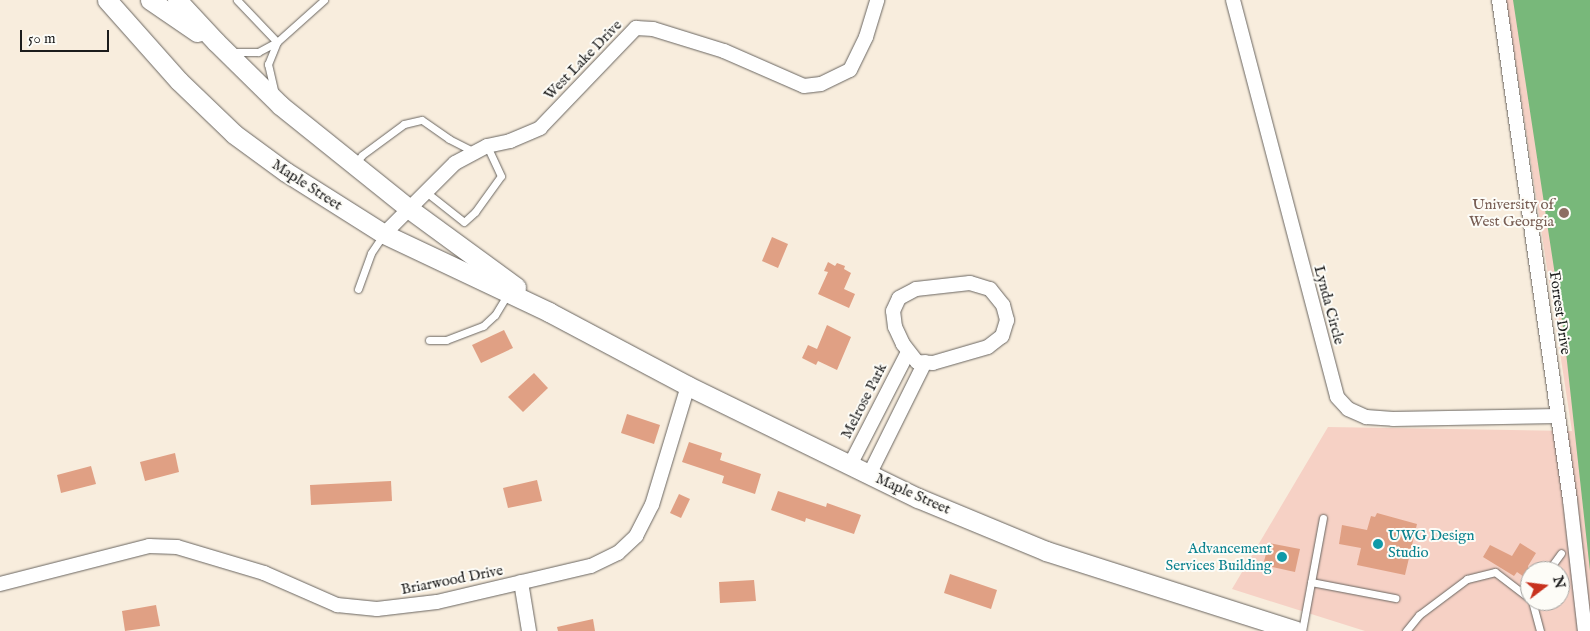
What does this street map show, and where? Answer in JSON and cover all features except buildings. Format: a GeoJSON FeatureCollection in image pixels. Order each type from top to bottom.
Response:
{"type":"FeatureCollection","features":[{"type":"Feature","properties":{"kind":"main road","name":"Maple Street"},"geometry":{"type":"LineString","coordinates":[[107,0],[179,81],[234,134],[286,172],[384,234],[549,312],[688,386],[918,498],[1046,551],[1296,631]]}},
{"type":"Feature","properties":{"kind":"main road"},"geometry":{"type":"LineString","coordinates":[[150,0],[219,46]]}},
{"type":"Feature","properties":{"kind":"main road","name":"Maple Street"},"geometry":{"type":"LineString","coordinates":[[178,0],[219,46],[280,105],[353,166],[549,312]]}},
{"type":"Feature","properties":{"kind":"street","name":"West Lake Drive"},"geometry":{"type":"LineString","coordinates":[[384,234],[455,163],[481,149],[510,141],[540,128],[636,28],[653,29],[724,51],[804,86],[820,84],[835,79],[850,70],[866,37],[877,0]]}},
{"type":"Feature","properties":{"kind":"street","name":"Lynda Circle"},"geometry":{"type":"LineString","coordinates":[[1233,0],[1337,397],[1348,408],[1366,417],[1393,419],[1558,416]]}},
{"type":"Feature","properties":{"kind":"street","name":"Forrest Drive"},"geometry":{"type":"LineString","coordinates":[[1499,0],[1558,416],[1586,631]]}},
{"type":"Feature","properties":{"kind":"street"},"geometry":{"type":"LineString","coordinates":[[970,283],[990,289],[997,295],[1003,305],[1007,320],[1006,329],[996,342],[970,353],[933,363],[925,362],[917,362],[908,352],[893,319],[893,311],[897,303],[906,293],[923,288],[970,283]]}},
{"type":"Feature","properties":{"kind":"street","name":"Melrose Park"},"geometry":{"type":"LineString","coordinates":[[850,465],[908,352]]}},
{"type":"Feature","properties":{"kind":"street"},"geometry":{"type":"LineString","coordinates":[[869,475],[925,362]]}},
{"type":"Feature","properties":{"kind":"street","name":"Briarwood Drive"},"geometry":{"type":"LineString","coordinates":[[0,584],[149,546],[177,547],[264,573],[337,605],[377,609],[437,602],[591,566],[618,553],[636,536],[652,505],[688,386]]}},
{"type":"Feature","properties":{"kind":"street"},"geometry":{"type":"LineString","coordinates":[[521,582],[529,631]]}},
{"type":"Feature","properties":{"kind":"lane"},"geometry":{"type":"LineString","coordinates":[[237,0],[277,42]]}},
{"type":"Feature","properties":{"kind":"lane"},"geometry":{"type":"LineString","coordinates":[[219,46],[238,54],[250,54],[277,42],[324,0]]}},
{"type":"Feature","properties":{"kind":"lane"},"geometry":{"type":"LineString","coordinates":[[277,42],[268,64],[270,82],[280,105]]}},
{"type":"Feature","properties":{"kind":"lane"},"geometry":{"type":"LineString","coordinates":[[353,166],[362,155],[404,124],[422,120],[449,139],[481,149],[501,176],[475,212],[464,222],[426,192]]}},
{"type":"Feature","properties":{"kind":"lane"},"geometry":{"type":"LineString","coordinates":[[358,289],[371,253],[384,234]]}},
{"type":"Feature","properties":{"kind":"lane"},"geometry":{"type":"LineString","coordinates":[[430,340],[446,340],[483,326],[494,315],[508,293]]}},
{"type":"Feature","properties":{"kind":"lane"},"geometry":{"type":"LineString","coordinates":[[1302,631],[1323,518]]}},
{"type":"Feature","properties":{"kind":"lane"},"geometry":{"type":"LineString","coordinates":[[1555,561],[1561,553]]}},
{"type":"Feature","properties":{"kind":"lane"},"geometry":{"type":"LineString","coordinates":[[1406,631],[1419,615],[1466,579],[1495,572],[1520,591]]}},
{"type":"Feature","properties":{"kind":"lane"},"geometry":{"type":"LineString","coordinates":[[1311,582],[1396,598]]}},
{"type":"Feature","properties":{"kind":"lane"},"geometry":{"type":"LineString","coordinates":[[1534,611],[1540,631]]}},
{"type":"Feature","properties":{"kind":"shaded area","name":"University of West Georgia"},"geometry":{"type":"Polygon","coordinates":[[[1506,0],[1590,0],[1590,631],[1365,631],[1232,589],[1328,427],[1572,431],[1506,0]]]}},
{"type":"Feature","properties":{"kind":"green space"},"geometry":{"type":"Polygon","coordinates":[[[1513,0],[1590,0],[1590,571],[1564,334],[1513,0]]]}},
{"type":"Feature","properties":{"kind":"place","name":"University of West Georgia"},"geometry":{"type":"Point","coordinates":[1564,213]}},
{"type":"Feature","properties":{"kind":"place","name":"UWG Design Studio"},"geometry":{"type":"Point","coordinates":[1378,544]}},
{"type":"Feature","properties":{"kind":"place","name":"Advancement Services Building"},"geometry":{"type":"Point","coordinates":[1282,557]}}]}
